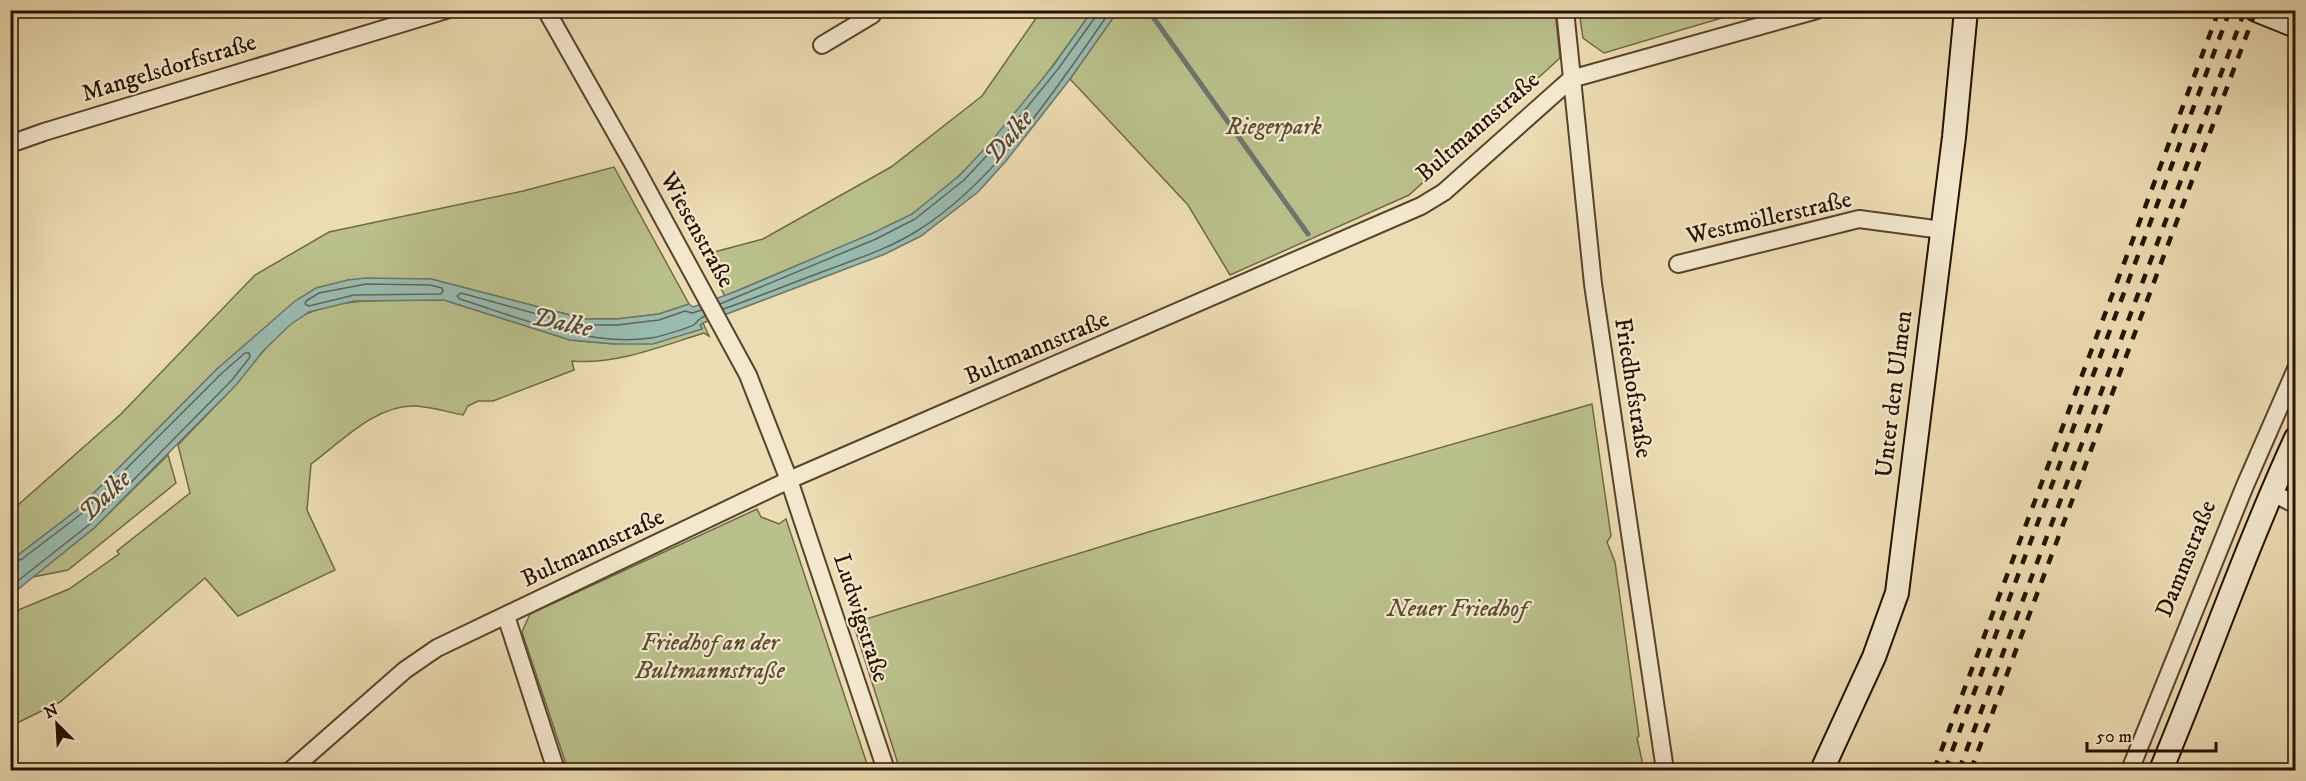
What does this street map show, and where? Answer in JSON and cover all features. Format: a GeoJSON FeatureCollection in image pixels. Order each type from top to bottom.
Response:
{"type":"FeatureCollection","features":[{"type":"Feature","properties":{"kind":"main road","name":"Unter den Ulmen"},"geometry":{"type":"LineString","coordinates":[[1822,771],[1874,657],[1897,593],[1955,128],[1966,10]]}},
{"type":"Feature","properties":{"kind":"main road"},"geometry":{"type":"LineString","coordinates":[[2256,10],[2295,26]]}},
{"type":"Feature","properties":{"kind":"main road"},"geometry":{"type":"LineString","coordinates":[[2161,771],[2271,492],[2295,438]]}},
{"type":"Feature","properties":{"kind":"street","name":"Mangelsdorfstraße"},"geometry":{"type":"LineString","coordinates":[[10,144],[446,10]]}},
{"type":"Feature","properties":{"kind":"street","name":"Wiesenstraße"},"geometry":{"type":"LineString","coordinates":[[546,10],[748,375],[789,480]]}},
{"type":"Feature","properties":{"kind":"street"},"geometry":{"type":"LineString","coordinates":[[822,45],[872,15],[870,10]]}},
{"type":"Feature","properties":{"kind":"street","name":"Friedhofstraße"},"geometry":{"type":"LineString","coordinates":[[1565,10],[1593,284],[1665,771]]}},
{"type":"Feature","properties":{"kind":"street","name":"Bultmannstraße"},"geometry":{"type":"LineString","coordinates":[[291,771],[405,670],[437,648],[789,480],[1421,206],[1444,192],[1571,79],[1817,10]]}},
{"type":"Feature","properties":{"kind":"street","name":"Westmöllerstraße"},"geometry":{"type":"LineString","coordinates":[[1678,264],[1859,219],[1942,230]]}},
{"type":"Feature","properties":{"kind":"street","name":"Dammstraße"},"geometry":{"type":"LineString","coordinates":[[2130,771],[2244,488],[2295,369]]}},
{"type":"Feature","properties":{"kind":"street","name":"Ludwigstraße"},"geometry":{"type":"LineString","coordinates":[[789,480],[886,771]]}},
{"type":"Feature","properties":{"kind":"street"},"geometry":{"type":"LineString","coordinates":[[2271,492],[2295,505]]}},
{"type":"Feature","properties":{"kind":"street"},"geometry":{"type":"LineString","coordinates":[[506,616],[556,771]]}},
{"type":"Feature","properties":{"kind":"green space","name":"Riegerpark"},"geometry":{"type":"Polygon","coordinates":[[[1118,10],[1555,11],[1560,58],[1409,195],[1230,275],[1188,205],[1070,79],[1118,10]]]}},
{"type":"Feature","properties":{"kind":"green space"},"geometry":{"type":"Polygon","coordinates":[[[1579,10],[1745,11],[1604,53],[1583,38],[1579,10]]]}},
{"type":"Feature","properties":{"kind":"green space"},"geometry":{"type":"Polygon","coordinates":[[[1041,11],[1092,11],[1011,120],[988,147],[939,194],[895,224],[725,296],[703,255],[763,239],[891,167],[982,96],[1041,11]]]}},
{"type":"Feature","properties":{"kind":"green space"},"geometry":{"type":"Polygon","coordinates":[[[614,167],[689,304],[659,314],[617,319],[585,319],[431,279],[348,280],[218,368],[77,510],[11,558],[10,512],[121,414],[255,275],[329,232],[523,191],[614,167]]]}},
{"type":"Feature","properties":{"kind":"green space"},"geometry":{"type":"Polygon","coordinates":[[[444,300],[570,340],[615,344],[702,328],[700,325],[703,323],[709,336],[704,333],[622,357],[572,361],[574,370],[493,401],[478,401],[468,406],[463,415],[416,406],[401,407],[373,418],[347,435],[311,464],[307,510],[335,570],[238,616],[205,578],[60,702],[11,726],[11,613],[69,589],[119,554],[117,551],[190,493],[178,445],[228,393],[269,344],[289,325],[311,312],[339,304],[444,300]]]}},
{"type":"Feature","properties":{"kind":"green space","name":"Neuer Friedhof"},"geometry":{"type":"Polygon","coordinates":[[[1592,404],[1611,536],[1607,542],[1615,562],[1639,736],[1637,738],[1644,770],[900,770],[853,623],[1155,530],[1592,404]]]}},
{"type":"Feature","properties":{"kind":"green space"},"geometry":{"type":"Polygon","coordinates":[[[168,455],[176,483],[68,570],[33,577],[94,528],[168,455]]]}},
{"type":"Feature","properties":{"kind":"green space","name":"Friedhof an der Bultmannstraße"},"geometry":{"type":"Polygon","coordinates":[[[757,509],[761,517],[779,524],[786,519],[869,770],[568,770],[522,632],[530,614],[757,509]]]}},
{"type":"Feature","properties":{"kind":"water","name":"Dalke"},"geometry":{"type":"Polygon","coordinates":[[[1092,11],[1118,11],[1070,79],[1006,161],[978,192],[921,236],[885,254],[703,323],[700,325],[702,329],[653,344],[615,344],[570,340],[444,300],[354,301],[309,312],[290,325],[263,351],[237,384],[94,528],[11,595],[11,558],[77,510],[218,368],[295,301],[316,288],[366,278],[431,279],[585,319],[617,319],[659,314],[689,304],[693,307],[737,291],[912,214],[960,175],[989,144],[1053,66],[1092,11]]]}},
{"type":"Feature","properties":{"kind":"waterway"},"geometry":{"type":"LineString","coordinates":[[1148,10],[1308,234]]}},
{"type":"Feature","properties":{"kind":"railway"},"geometry":{"type":"LineString","coordinates":[[1934,770],[2219,10]]}},
{"type":"Feature","properties":{"kind":"railway"},"geometry":{"type":"LineString","coordinates":[[1945,770],[2230,10]]}},
{"type":"Feature","properties":{"kind":"railway"},"geometry":{"type":"LineString","coordinates":[[1959,770],[2245,10]]}},
{"type":"Feature","properties":{"kind":"railway"},"geometry":{"type":"LineString","coordinates":[[1971,770],[2256,10]]}}]}
